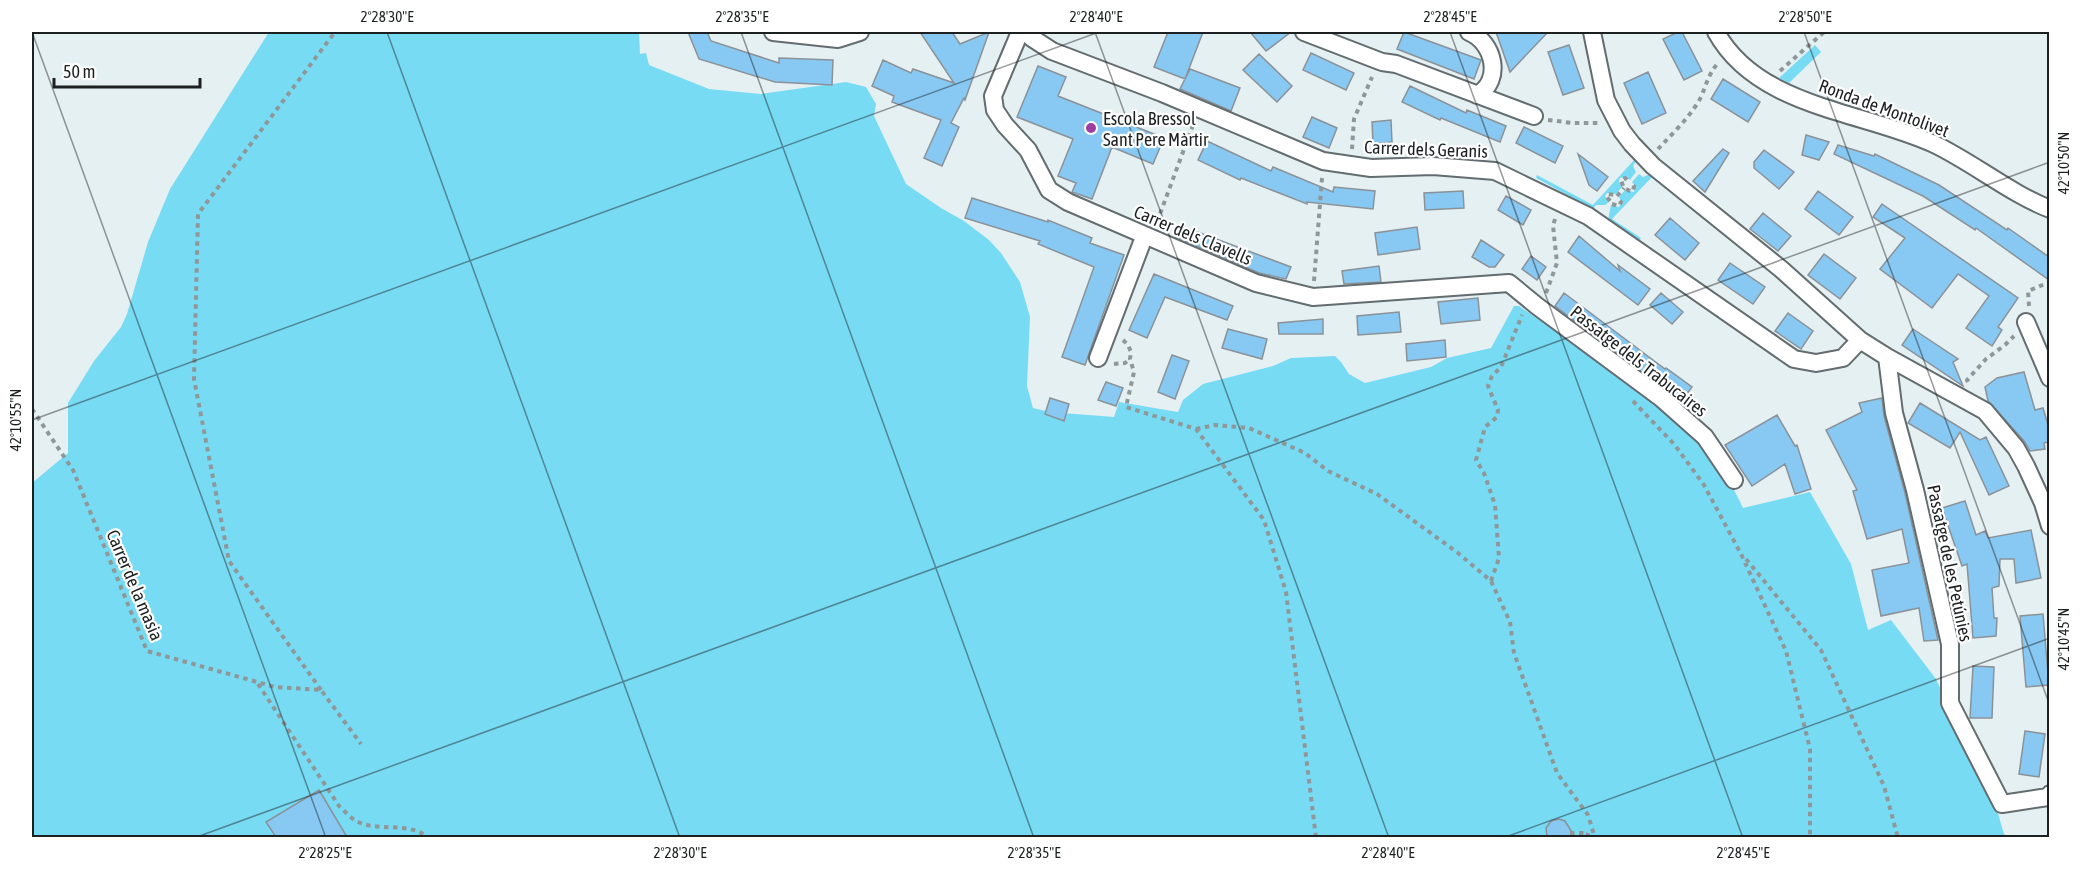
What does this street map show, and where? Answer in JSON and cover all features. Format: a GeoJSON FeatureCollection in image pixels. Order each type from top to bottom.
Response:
{"type":"FeatureCollection","features":[{"type":"Feature","properties":{"kind":"street"},"geometry":{"type":"LineString","coordinates":[[773,32],[838,39],[860,32]]}},
{"type":"Feature","properties":{"kind":"street","name":"Carrer dels Clavells"},"geometry":{"type":"LineString","coordinates":[[1020,32],[993,96],[995,110],[1005,125],[1028,150],[1049,190],[1068,202],[1147,238],[1256,283],[1313,297],[1509,283]]}},
{"type":"Feature","properties":{"kind":"street","name":"Carrer dels Geranis"},"geometry":{"type":"LineString","coordinates":[[1026,32],[1032,39],[1052,51],[1198,108],[1323,161],[1371,168],[1434,166],[1495,171],[1588,216],[1794,359],[1816,363],[1843,358],[1860,340]]}},
{"type":"Feature","properties":{"kind":"street"},"geometry":{"type":"LineString","coordinates":[[1304,32],[1378,61],[1396,64],[1534,116]]}},
{"type":"Feature","properties":{"kind":"street"},"geometry":{"type":"LineString","coordinates":[[1469,32],[1479,36],[1484,42],[1492,67],[1488,87],[1477,94]]}},
{"type":"Feature","properties":{"kind":"street"},"geometry":{"type":"LineString","coordinates":[[1592,32],[1603,90],[1615,119],[1632,144],[1653,166],[1781,269],[1860,340],[1985,411],[2016,448],[2035,481],[2049,526]]}},
{"type":"Feature","properties":{"kind":"street","name":"Ronda de Montolivet"},"geometry":{"type":"LineString","coordinates":[[1716,32],[1727,50],[1737,59],[1781,90],[1830,110],[1911,134],[1935,144],[2049,209]]}},
{"type":"Feature","properties":{"kind":"street"},"geometry":{"type":"LineString","coordinates":[[1098,358],[1147,238]]}},
{"type":"Feature","properties":{"kind":"street","name":"Passatge dels Trabucaires"},"geometry":{"type":"LineString","coordinates":[[1509,283],[1661,398],[1705,437],[1734,480]]}},
{"type":"Feature","properties":{"kind":"street"},"geometry":{"type":"LineString","coordinates":[[2026,322],[2049,378]]}},
{"type":"Feature","properties":{"kind":"street","name":"Passatge de les Petúnies"},"geometry":{"type":"LineString","coordinates":[[1887,357],[1894,413],[1915,490],[1950,644],[1950,704],[2002,804],[2048,797],[2049,794]]}},
{"type":"Feature","properties":{"kind":"path"},"geometry":{"type":"LineString","coordinates":[[335,32],[198,214],[194,379],[229,561],[361,744]]}},
{"type":"Feature","properties":{"kind":"path"},"geometry":{"type":"LineString","coordinates":[[1776,75],[1824,32]]}},
{"type":"Feature","properties":{"kind":"path"},"geometry":{"type":"LineString","coordinates":[[1655,152],[1694,107],[1702,94],[1708,75],[1720,60]]}},
{"type":"Feature","properties":{"kind":"path"},"geometry":{"type":"LineString","coordinates":[[1351,165],[1354,119],[1378,61]]}},
{"type":"Feature","properties":{"kind":"path"},"geometry":{"type":"LineString","coordinates":[[1147,238],[1198,108]]}},
{"type":"Feature","properties":{"kind":"path"},"geometry":{"type":"LineString","coordinates":[[1534,116],[1554,121],[1590,124],[1615,119]]}},
{"type":"Feature","properties":{"kind":"path"},"geometry":{"type":"LineString","coordinates":[[1313,297],[1323,161]]}},
{"type":"Feature","properties":{"kind":"path"},"geometry":{"type":"LineString","coordinates":[[1624,178],[1634,186],[1630,191],[1624,188],[1621,180],[1624,178]]}},
{"type":"Feature","properties":{"kind":"path"},"geometry":{"type":"LineString","coordinates":[[1617,196],[1624,188]]}},
{"type":"Feature","properties":{"kind":"path"},"geometry":{"type":"LineString","coordinates":[[1608,194],[1617,196],[1621,202],[1619,206],[1607,197],[1608,194]]}},
{"type":"Feature","properties":{"kind":"path"},"geometry":{"type":"LineString","coordinates":[[1491,580],[1499,558],[1495,505],[1484,473],[1476,460],[1485,427],[1497,417],[1498,410],[1488,386],[1492,376],[1501,367],[1533,303],[1548,290],[1557,263],[1552,226],[1561,203]]}},
{"type":"Feature","properties":{"kind":"path"},"geometry":{"type":"LineString","coordinates":[[1970,388],[1967,380],[1986,358],[2006,345],[2026,322],[2029,310],[2028,291],[2049,282]]}},
{"type":"Feature","properties":{"kind":"path"},"geometry":{"type":"LineString","coordinates":[[1128,345],[1134,372],[1126,407],[1196,429],[1215,425],[1249,428],[1305,453],[1328,471],[1377,494],[1491,580],[1510,622],[1514,653],[1557,773],[1588,815],[1595,837]]}},
{"type":"Feature","properties":{"kind":"path"},"geometry":{"type":"LineString","coordinates":[[1624,371],[1622,387],[1640,410],[1674,444],[1704,485],[1741,554],[1786,651],[1810,749],[1810,837]]}},
{"type":"Feature","properties":{"kind":"path","name":"Carrer de la masia"},"geometry":{"type":"LineString","coordinates":[[32,409],[73,470],[147,651],[257,683],[275,687],[321,690]]}},
{"type":"Feature","properties":{"kind":"path"},"geometry":{"type":"LineString","coordinates":[[1196,429],[1264,520],[1286,592],[1316,837]]}},
{"type":"Feature","properties":{"kind":"path"},"geometry":{"type":"LineString","coordinates":[[1741,554],[1821,650],[1884,786],[1898,837]]}},
{"type":"Feature","properties":{"kind":"path"},"geometry":{"type":"LineString","coordinates":[[257,683],[339,806],[356,821],[375,826],[404,828],[424,833],[429,837]]}},
{"type":"Feature","properties":{"kind":"path"},"geometry":{"type":"LineString","coordinates":[[1570,833],[1587,835]]}},
{"type":"Feature","properties":{"kind":"shaded area"},"geometry":{"type":"Polygon","coordinates":[[[269,32],[639,32],[640,54],[646,53],[649,65],[709,89],[761,94],[846,82],[866,87],[876,104],[874,116],[906,184],[989,240],[1001,253],[1020,282],[1030,317],[1027,386],[1033,408],[1050,412],[1114,417],[1119,402],[1178,412],[1183,400],[1203,384],[1273,366],[1291,358],[1335,356],[1349,374],[1365,383],[1431,367],[1447,358],[1491,348],[1514,306],[1519,306],[1613,370],[1676,420],[1704,448],[1726,477],[1743,508],[1810,492],[1851,564],[1868,630],[1891,620],[1936,679],[1997,810],[2004,834],[2008,837],[32,838],[32,483],[68,453],[68,403],[94,361],[121,327],[148,242],[170,189],[269,32]]]}},
{"type":"Feature","properties":{"kind":"shaded area"},"geometry":{"type":"Polygon","coordinates":[[[1815,45],[1821,52],[1789,83],[1779,78],[1815,45]]]}},
{"type":"Feature","properties":{"kind":"shaded area"},"geometry":{"type":"Polygon","coordinates":[[[1635,159],[1633,166],[1636,172],[1630,180],[1626,177],[1620,178],[1619,182],[1622,187],[1616,194],[1607,193],[1605,196],[1609,202],[1605,205],[1596,205],[1593,209],[1536,178],[1537,175],[1593,205],[1635,159]]]}},
{"type":"Feature","properties":{"kind":"shaded area"},"geometry":{"type":"Polygon","coordinates":[[[1639,174],[1643,177],[1650,174],[1653,176],[1612,219],[1641,238],[1639,242],[1608,220],[1611,205],[1619,207],[1622,203],[1619,197],[1625,190],[1634,192],[1635,186],[1632,182],[1639,174]]]}},
{"type":"Feature","properties":{"kind":"building"},"geometry":{"type":"Polygon","coordinates":[[[688,32],[707,32],[711,41],[779,63],[779,58],[833,60],[832,85],[775,82],[699,59],[688,32]]]}},
{"type":"Feature","properties":{"kind":"building"},"geometry":{"type":"Polygon","coordinates":[[[920,32],[952,32],[960,44],[989,32],[965,100],[964,98],[951,123],[959,127],[942,166],[924,158],[941,120],[892,102],[894,96],[872,86],[883,60],[911,73],[913,69],[954,83],[920,32]]]}},
{"type":"Feature","properties":{"kind":"building"},"geometry":{"type":"Polygon","coordinates":[[[1168,32],[1203,32],[1185,79],[1154,67],[1168,32]]]}},
{"type":"Feature","properties":{"kind":"building"},"geometry":{"type":"Polygon","coordinates":[[[1250,32],[1291,32],[1266,51],[1250,32]]]}},
{"type":"Feature","properties":{"kind":"building"},"geometry":{"type":"Polygon","coordinates":[[[1404,32],[1481,60],[1474,79],[1397,49],[1404,32]]]}},
{"type":"Feature","properties":{"kind":"building"},"geometry":{"type":"Polygon","coordinates":[[[1496,32],[1548,32],[1510,72],[1496,32]]]}},
{"type":"Feature","properties":{"kind":"building"},"geometry":{"type":"Polygon","coordinates":[[[1682,32],[1702,71],[1684,80],[1663,39],[1682,32]]]}},
{"type":"Feature","properties":{"kind":"building"},"geometry":{"type":"Polygon","coordinates":[[[1569,45],[1584,88],[1563,95],[1548,52],[1569,45]]]}},
{"type":"Feature","properties":{"kind":"building"},"geometry":{"type":"Polygon","coordinates":[[[1311,53],[1354,73],[1346,90],[1303,70],[1311,53]]]}},
{"type":"Feature","properties":{"kind":"building"},"geometry":{"type":"Polygon","coordinates":[[[1259,54],[1292,86],[1277,102],[1243,70],[1259,54]]]}},
{"type":"Feature","properties":{"kind":"building","name":"Escola Bressol Sant Pere Màrtir"},"geometry":{"type":"Polygon","coordinates":[[[1038,66],[1066,77],[1058,96],[1164,138],[1153,164],[1112,147],[1092,199],[1072,192],[1076,183],[1058,176],[1073,139],[1017,117],[1038,66]]]}},
{"type":"Feature","properties":{"kind":"building"},"geometry":{"type":"Polygon","coordinates":[[[1190,69],[1240,88],[1231,111],[1180,89],[1190,69]]]}},
{"type":"Feature","properties":{"kind":"building"},"geometry":{"type":"Polygon","coordinates":[[[1648,72],[1666,113],[1642,124],[1624,83],[1648,72]]]}},
{"type":"Feature","properties":{"kind":"building"},"geometry":{"type":"Polygon","coordinates":[[[1723,79],[1760,102],[1748,122],[1711,99],[1723,79]]]}},
{"type":"Feature","properties":{"kind":"building"},"geometry":{"type":"Polygon","coordinates":[[[1410,86],[1466,113],[1467,110],[1506,126],[1500,142],[1441,118],[1440,120],[1402,102],[1410,86]]]}},
{"type":"Feature","properties":{"kind":"building"},"geometry":{"type":"Polygon","coordinates":[[[1312,117],[1337,128],[1329,148],[1303,137],[1312,117]]]}},
{"type":"Feature","properties":{"kind":"building"},"geometry":{"type":"Polygon","coordinates":[[[1391,120],[1392,142],[1373,144],[1372,122],[1391,120]]]}},
{"type":"Feature","properties":{"kind":"building"},"geometry":{"type":"Polygon","coordinates":[[[1524,127],[1563,146],[1555,163],[1516,143],[1524,127]]]}},
{"type":"Feature","properties":{"kind":"building"},"geometry":{"type":"Polygon","coordinates":[[[1806,135],[1829,142],[1819,160],[1802,155],[1806,135]]]}},
{"type":"Feature","properties":{"kind":"building"},"geometry":{"type":"Polygon","coordinates":[[[1207,141],[1271,171],[1273,167],[1333,192],[1334,187],[1375,191],[1373,209],[1307,202],[1307,204],[1241,178],[1240,180],[1198,160],[1207,141]]]}},
{"type":"Feature","properties":{"kind":"building"},"geometry":{"type":"Polygon","coordinates":[[[1838,145],[1874,156],[1875,154],[1939,185],[2007,230],[2008,228],[2049,257],[2049,280],[1976,228],[1975,230],[1923,196],[1834,154],[1838,145]]]}},
{"type":"Feature","properties":{"kind":"building"},"geometry":{"type":"Polygon","coordinates":[[[1723,149],[1729,153],[1705,192],[1693,181],[1723,149]]]}},
{"type":"Feature","properties":{"kind":"building"},"geometry":{"type":"Polygon","coordinates":[[[1764,150],[1794,172],[1779,189],[1754,168],[1754,162],[1764,150]]]}},
{"type":"Feature","properties":{"kind":"building"},"geometry":{"type":"Polygon","coordinates":[[[1578,154],[1608,177],[1597,191],[1589,185],[1578,154]]]}},
{"type":"Feature","properties":{"kind":"building"},"geometry":{"type":"Polygon","coordinates":[[[1463,191],[1464,208],[1425,210],[1424,193],[1463,191]]]}},
{"type":"Feature","properties":{"kind":"building"},"geometry":{"type":"Polygon","coordinates":[[[1818,191],[1853,217],[1839,235],[1805,209],[1818,191]]]}},
{"type":"Feature","properties":{"kind":"building"},"geometry":{"type":"Polygon","coordinates":[[[1506,196],[1531,210],[1523,225],[1498,210],[1506,196]]]}},
{"type":"Feature","properties":{"kind":"building"},"geometry":{"type":"Polygon","coordinates":[[[972,198],[1048,222],[1048,220],[1092,238],[1090,243],[1124,255],[1085,365],[1062,357],[1094,267],[1038,244],[1040,241],[965,218],[972,198]]]}},
{"type":"Feature","properties":{"kind":"building"},"geometry":{"type":"Polygon","coordinates":[[[1882,204],[2018,298],[1998,327],[2002,330],[1992,346],[1966,328],[1989,296],[1958,274],[1932,308],[1880,269],[1905,238],[1873,217],[1882,204]]]}},
{"type":"Feature","properties":{"kind":"building"},"geometry":{"type":"Polygon","coordinates":[[[1763,213],[1791,236],[1778,251],[1750,229],[1763,213]]]}},
{"type":"Feature","properties":{"kind":"building"},"geometry":{"type":"Polygon","coordinates":[[[1670,218],[1699,243],[1685,260],[1655,235],[1670,218]]]}},
{"type":"Feature","properties":{"kind":"building"},"geometry":{"type":"Polygon","coordinates":[[[1179,225],[1291,267],[1286,279],[1259,273],[1175,237],[1179,225]]]}},
{"type":"Feature","properties":{"kind":"building"},"geometry":{"type":"Polygon","coordinates":[[[1417,227],[1420,249],[1378,255],[1375,233],[1417,227]]]}},
{"type":"Feature","properties":{"kind":"building"},"geometry":{"type":"Polygon","coordinates":[[[1579,236],[1620,271],[1618,265],[1650,289],[1638,305],[1568,252],[1579,236]]]}},
{"type":"Feature","properties":{"kind":"building"},"geometry":{"type":"Polygon","coordinates":[[[1481,240],[1504,255],[1495,267],[1489,267],[1472,257],[1481,240]]]}},
{"type":"Feature","properties":{"kind":"building"},"geometry":{"type":"Polygon","coordinates":[[[1824,254],[1856,278],[1840,299],[1808,275],[1824,254]]]}},
{"type":"Feature","properties":{"kind":"building"},"geometry":{"type":"Polygon","coordinates":[[[1531,256],[1546,267],[1537,280],[1522,269],[1531,256]]]}},
{"type":"Feature","properties":{"kind":"building"},"geometry":{"type":"Polygon","coordinates":[[[1730,263],[1765,287],[1753,304],[1718,280],[1730,263]]]}},
{"type":"Feature","properties":{"kind":"building"},"geometry":{"type":"Polygon","coordinates":[[[1379,266],[1381,282],[1344,284],[1342,271],[1379,266]]]}},
{"type":"Feature","properties":{"kind":"building"},"geometry":{"type":"Polygon","coordinates":[[[1154,274],[1233,306],[1227,320],[1165,297],[1147,338],[1129,330],[1154,274]]]}},
{"type":"Feature","properties":{"kind":"building"},"geometry":{"type":"Polygon","coordinates":[[[1564,293],[1692,387],[1681,402],[1555,306],[1564,293]]]}},
{"type":"Feature","properties":{"kind":"building"},"geometry":{"type":"Polygon","coordinates":[[[1661,293],[1683,312],[1672,324],[1650,305],[1661,293]]]}},
{"type":"Feature","properties":{"kind":"building"},"geometry":{"type":"Polygon","coordinates":[[[1478,298],[1480,320],[1441,324],[1438,302],[1478,298]]]}},
{"type":"Feature","properties":{"kind":"building"},"geometry":{"type":"Polygon","coordinates":[[[1399,312],[1401,332],[1358,335],[1357,316],[1399,312]]]}},
{"type":"Feature","properties":{"kind":"building"},"geometry":{"type":"Polygon","coordinates":[[[1788,313],[1813,331],[1801,349],[1775,331],[1788,313]]]}},
{"type":"Feature","properties":{"kind":"building"},"geometry":{"type":"Polygon","coordinates":[[[1323,319],[1323,334],[1279,334],[1278,323],[1323,319]]]}},
{"type":"Feature","properties":{"kind":"building"},"geometry":{"type":"Polygon","coordinates":[[[1228,329],[1267,339],[1262,359],[1222,348],[1228,329]]]}},
{"type":"Feature","properties":{"kind":"building"},"geometry":{"type":"Polygon","coordinates":[[[1913,329],[1958,359],[1953,362],[1963,386],[1902,345],[1913,329]]]}},
{"type":"Feature","properties":{"kind":"building"},"geometry":{"type":"Polygon","coordinates":[[[1445,340],[1446,357],[1407,361],[1406,344],[1445,340]]]}},
{"type":"Feature","properties":{"kind":"building"},"geometry":{"type":"Polygon","coordinates":[[[1172,355],[1189,361],[1175,399],[1158,392],[1172,355]]]}},
{"type":"Feature","properties":{"kind":"building"},"geometry":{"type":"Polygon","coordinates":[[[2024,372],[2035,410],[2043,408],[2049,428],[2049,442],[2044,443],[2045,449],[2030,451],[2024,441],[1988,401],[1985,387],[1997,378],[2024,372]]]}},
{"type":"Feature","properties":{"kind":"building"},"geometry":{"type":"Polygon","coordinates":[[[1106,382],[1123,388],[1116,406],[1098,400],[1106,382]]]}},
{"type":"Feature","properties":{"kind":"building"},"geometry":{"type":"Polygon","coordinates":[[[1050,398],[1069,404],[1064,421],[1045,414],[1050,398]]]}},
{"type":"Feature","properties":{"kind":"building"},"geometry":{"type":"Polygon","coordinates":[[[1882,398],[1884,416],[1905,493],[1938,640],[1924,641],[1919,608],[1881,616],[1872,570],[1909,563],[1902,529],[1867,539],[1853,491],[1857,490],[1826,430],[1862,412],[1859,403],[1882,398]]]}},
{"type":"Feature","properties":{"kind":"building"},"geometry":{"type":"Polygon","coordinates":[[[1920,403],[1980,440],[1986,437],[2009,486],[1989,495],[1960,432],[1950,448],[1908,423],[1920,403]]]}},
{"type":"Feature","properties":{"kind":"building"},"geometry":{"type":"Polygon","coordinates":[[[1777,415],[1795,446],[1797,445],[1811,489],[1795,494],[1785,464],[1752,486],[1725,445],[1777,415]]]}},
{"type":"Feature","properties":{"kind":"building"},"geometry":{"type":"Polygon","coordinates":[[[1965,501],[1976,535],[1985,531],[1988,538],[2031,530],[2041,578],[2016,583],[2014,559],[2000,559],[1999,586],[1992,588],[1994,618],[1997,618],[1996,636],[1973,638],[1967,564],[1962,566],[1942,508],[1965,501]]]}},
{"type":"Feature","properties":{"kind":"building"},"geometry":{"type":"Polygon","coordinates":[[[2043,614],[2049,685],[2026,687],[2020,616],[2043,614]]]}},
{"type":"Feature","properties":{"kind":"building"},"geometry":{"type":"Polygon","coordinates":[[[1973,666],[1994,667],[1992,718],[1970,718],[1973,666]]]}},
{"type":"Feature","properties":{"kind":"building"},"geometry":{"type":"Polygon","coordinates":[[[2025,731],[2045,734],[2039,777],[2019,774],[2025,731]]]}},
{"type":"Feature","properties":{"kind":"building"},"geometry":{"type":"Polygon","coordinates":[[[319,790],[347,837],[276,837],[266,822],[319,790]]]}},
{"type":"Feature","properties":{"kind":"building"},"geometry":{"type":"Polygon","coordinates":[[[1559,819],[1565,821],[1575,837],[1547,837],[1546,828],[1551,821],[1559,819]]]}},
{"type":"Feature","properties":{"kind":"place","name":"Escola Bressol Sant Pere Màrtir"},"geometry":{"type":"Point","coordinates":[1091,128]}}]}
